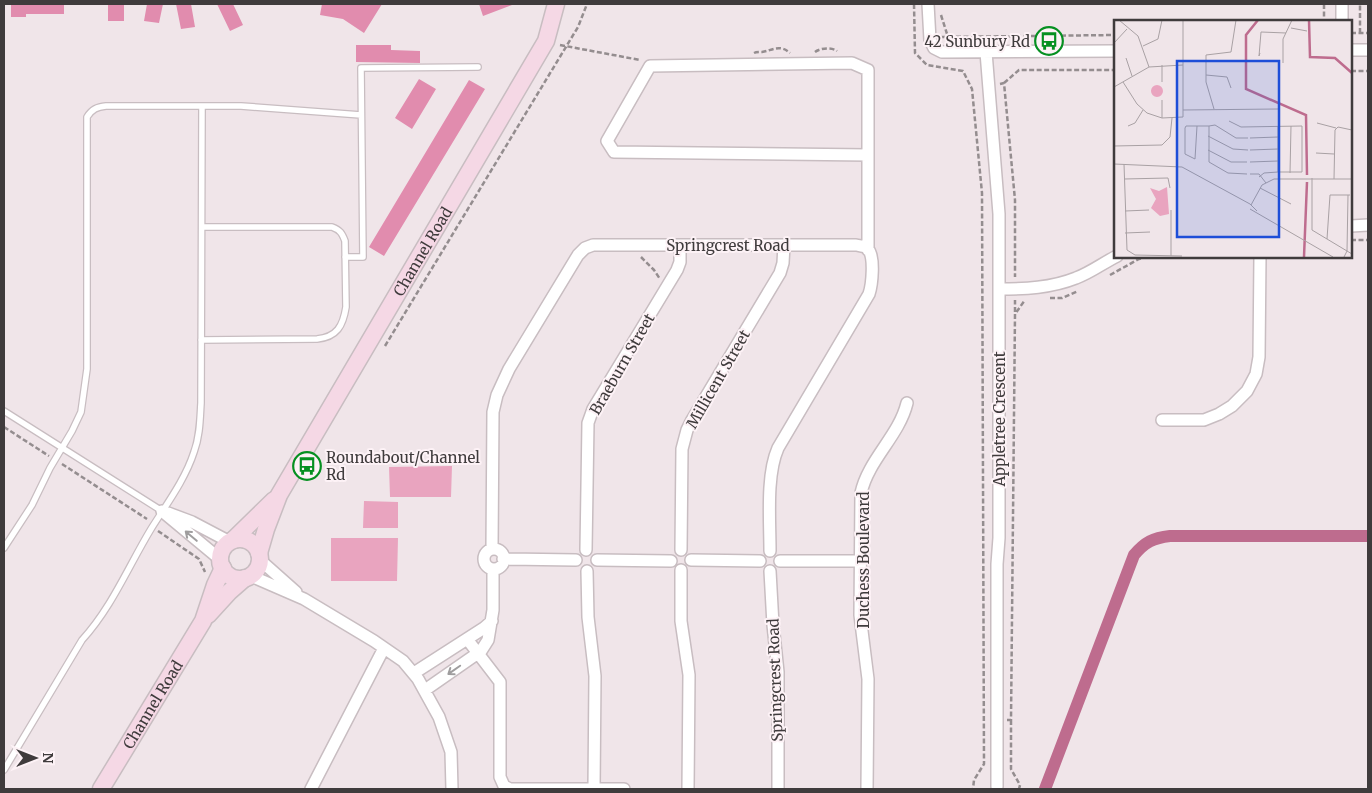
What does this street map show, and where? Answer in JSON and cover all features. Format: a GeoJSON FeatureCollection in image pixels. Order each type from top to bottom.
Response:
{"type":"FeatureCollection","features":[{"type":"Feature","properties":{"kind":"street","name":"Channel Road"},"geometry":{"type":"LineString","coordinates":[[260,557],[266,529],[279,495],[546,41],[556,4]]}},
{"type":"Feature","properties":{"kind":"street"},"geometry":{"type":"LineString","coordinates":[[928,4],[930,39],[934,48],[942,52],[1114,51]]}},
{"type":"Feature","properties":{"kind":"street"},"geometry":{"type":"LineString","coordinates":[[1342,4],[1342,20]]}},
{"type":"Feature","properties":{"kind":"street"},"geometry":{"type":"LineString","coordinates":[[1352,50],[1368,50]]}},
{"type":"Feature","properties":{"kind":"street","name":"Appletree Crescent"},"geometry":{"type":"LineString","coordinates":[[986,52],[999,214],[997,787]]}},
{"type":"Feature","properties":{"kind":"street"},"geometry":{"type":"LineString","coordinates":[[770,551],[771,477],[778,448],[869,294],[872,266],[871,255],[868,250],[868,155],[868,70],[852,63],[650,66],[607,141],[614,152],[868,155]]}},
{"type":"Feature","properties":{"kind":"street"},"geometry":{"type":"LineString","coordinates":[[1352,226],[1368,226]]}},
{"type":"Feature","properties":{"kind":"street","name":"Springcrest Road"},"geometry":{"type":"LineString","coordinates":[[492,549],[494,412],[500,385],[578,255],[585,248],[593,245],[856,245],[868,250]]}},
{"type":"Feature","properties":{"kind":"street","name":"Braeburn Street"},"geometry":{"type":"LineString","coordinates":[[586,550],[588,423],[593,409],[677,270],[680,262],[680,245]]}},
{"type":"Feature","properties":{"kind":"street","name":"Millicent Street"},"geometry":{"type":"LineString","coordinates":[[681,550],[682,449],[684,439],[692,420],[780,273],[783,263],[784,245]]}},
{"type":"Feature","properties":{"kind":"street"},"geometry":{"type":"LineString","coordinates":[[999,289],[1025,289],[1052,285],[1076,278],[1114,258]]}},
{"type":"Feature","properties":{"kind":"street"},"geometry":{"type":"LineString","coordinates":[[1162,420],[1204,420],[1232,406],[1247,391],[1256,374],[1259,357],[1260,258]]}},
{"type":"Feature","properties":{"kind":"street","name":"Duchess Boulevard"},"geometry":{"type":"LineString","coordinates":[[867,789],[868,679],[861,622],[861,498],[866,477],[903,415],[907,403]]}},
{"type":"Feature","properties":{"kind":"street","name":"Channel Road"},"geometry":{"type":"LineString","coordinates":[[231,541],[253,522],[279,495]]}},
{"type":"Feature","properties":{"kind":"street"},"geometry":{"type":"LineString","coordinates":[[162,511],[192,522],[231,541],[246,540],[256,547],[260,557],[304,599]]}},
{"type":"Feature","properties":{"kind":"street"},"geometry":{"type":"LineString","coordinates":[[162,511],[222,564],[229,575],[237,578],[248,577],[304,599],[403,661],[414,673],[425,690],[439,717],[451,752],[452,789]]}},
{"type":"Feature","properties":{"kind":"street"},"geometry":{"type":"LineString","coordinates":[[222,564],[222,552],[231,541]]}},
{"type":"Feature","properties":{"kind":"street"},"geometry":{"type":"LineString","coordinates":[[492,549],[501,553],[503,559],[499,567],[493,569],[487,566],[484,561],[485,555],[492,549]]}},
{"type":"Feature","properties":{"kind":"street"},"geometry":{"type":"LineString","coordinates":[[586,550],[595,554],[597,560],[593,568],[587,570],[580,568],[576,560],[578,554],[586,550]]}},
{"type":"Feature","properties":{"kind":"street"},"geometry":{"type":"LineString","coordinates":[[681,550],[689,554],[691,560],[689,566],[681,570],[673,566],[671,561],[673,554],[681,550]]}},
{"type":"Feature","properties":{"kind":"street"},"geometry":{"type":"LineString","coordinates":[[770,551],[776,553],[780,561],[776,569],[770,571],[764,569],[760,561],[763,554],[770,551]]}},
{"type":"Feature","properties":{"kind":"street"},"geometry":{"type":"LineString","coordinates":[[248,577],[259,566],[260,557]]}},
{"type":"Feature","properties":{"kind":"street"},"geometry":{"type":"LineString","coordinates":[[503,559],[576,560]]}},
{"type":"Feature","properties":{"kind":"street"},"geometry":{"type":"LineString","coordinates":[[597,560],[671,561]]}},
{"type":"Feature","properties":{"kind":"street"},"geometry":{"type":"LineString","coordinates":[[691,560],[760,561]]}},
{"type":"Feature","properties":{"kind":"street"},"geometry":{"type":"LineString","coordinates":[[780,561],[860,561]]}},
{"type":"Feature","properties":{"kind":"street","name":"Channel Road"},"geometry":{"type":"LineString","coordinates":[[203,621],[222,564]]}},
{"type":"Feature","properties":{"kind":"street"},"geometry":{"type":"LineString","coordinates":[[425,690],[478,653],[488,640],[494,610],[493,569]]}},
{"type":"Feature","properties":{"kind":"street"},"geometry":{"type":"LineString","coordinates":[[587,570],[588,617],[595,676],[594,789]]}},
{"type":"Feature","properties":{"kind":"street"},"geometry":{"type":"LineString","coordinates":[[681,570],[681,621],[689,675],[688,789]]}},
{"type":"Feature","properties":{"kind":"street","name":"Springcrest Road"},"geometry":{"type":"LineString","coordinates":[[770,571],[778,672],[778,789]]}},
{"type":"Feature","properties":{"kind":"street","name":"Channel Road"},"geometry":{"type":"LineString","coordinates":[[101,789],[203,621],[229,592],[248,577]]}},
{"type":"Feature","properties":{"kind":"street"},"geometry":{"type":"LineString","coordinates":[[414,673],[492,621]]}},
{"type":"Feature","properties":{"kind":"street"},"geometry":{"type":"LineString","coordinates":[[467,639],[500,682],[500,776],[503,788],[624,789]]}},
{"type":"Feature","properties":{"kind":"street"},"geometry":{"type":"LineString","coordinates":[[310,789],[384,648]]}},
{"type":"Feature","properties":{"kind":"lane"},"geometry":{"type":"LineString","coordinates":[[345,256],[363,256],[361,68],[478,67]]}},
{"type":"Feature","properties":{"kind":"lane"},"geometry":{"type":"LineString","coordinates":[[4,548],[32,505],[81,412],[87,368],[87,117],[90,111],[97,106],[241,106],[361,116]]}},
{"type":"Feature","properties":{"kind":"lane"},"geometry":{"type":"LineString","coordinates":[[4,770],[82,640],[96,624],[123,581],[185,473],[194,453],[199,432],[201,403],[202,106]]}},
{"type":"Feature","properties":{"kind":"lane"},"geometry":{"type":"LineString","coordinates":[[201,340],[329,338],[336,332],[344,316],[345,256],[343,234],[339,229],[332,227],[202,227]]}},
{"type":"Feature","properties":{"kind":"lane"},"geometry":{"type":"LineString","coordinates":[[4,411],[61,449],[162,511]]}},
{"type":"Feature","properties":{"kind":"path"},"geometry":{"type":"LineString","coordinates":[[382,350],[578,26],[587,4]]}},
{"type":"Feature","properties":{"kind":"path"},"geometry":{"type":"LineString","coordinates":[[914,4],[915,53],[927,66],[963,71],[972,89],[982,193],[984,764],[974,780],[973,789]]}},
{"type":"Feature","properties":{"kind":"path"},"geometry":{"type":"LineString","coordinates":[[1324,4],[1324,20]]}},
{"type":"Feature","properties":{"kind":"path"},"geometry":{"type":"LineString","coordinates":[[1360,4],[1360,33]]}},
{"type":"Feature","properties":{"kind":"path"},"geometry":{"type":"LineString","coordinates":[[940,14],[948,37]]}},
{"type":"Feature","properties":{"kind":"path"},"geometry":{"type":"LineString","coordinates":[[1352,33],[1368,33]]}},
{"type":"Feature","properties":{"kind":"path"},"geometry":{"type":"LineString","coordinates":[[914,38],[1114,35]]}},
{"type":"Feature","properties":{"kind":"path"},"geometry":{"type":"LineString","coordinates":[[546,41],[647,62],[650,66]]}},
{"type":"Feature","properties":{"kind":"path"},"geometry":{"type":"LineString","coordinates":[[1004,83],[1019,70],[1114,70]]}},
{"type":"Feature","properties":{"kind":"path"},"geometry":{"type":"LineString","coordinates":[[1352,71],[1368,71]]}},
{"type":"Feature","properties":{"kind":"path"},"geometry":{"type":"LineString","coordinates":[[1352,240],[1368,240]]}},
{"type":"Feature","properties":{"kind":"path"},"geometry":{"type":"LineString","coordinates":[[633,245],[636,253],[654,270],[663,282]]}},
{"type":"Feature","properties":{"kind":"path"},"geometry":{"type":"LineString","coordinates":[[1109,275],[1142,258]]}},
{"type":"Feature","properties":{"kind":"path"},"geometry":{"type":"LineString","coordinates":[[1044,298],[1062,298],[1078,291]]}},
{"type":"Feature","properties":{"kind":"path"},"geometry":{"type":"LineString","coordinates":[[1019,789],[1020,785],[1011,769],[1014,314],[1026,299]]}},
{"type":"Feature","properties":{"kind":"path"},"geometry":{"type":"LineString","coordinates":[[4,427],[145,517],[160,532],[199,559],[207,576],[205,580],[214,587]]}},
{"type":"Feature","properties":{"kind":"path"},"geometry":{"type":"LineString","coordinates":[[997,720],[1011,720]]}},
{"type":"Feature","properties":{"kind":"shaded area"},"geometry":{"type":"Polygon","coordinates":[[[452,466],[451,497],[390,497],[389,467],[452,466]]]}},
{"type":"Feature","properties":{"kind":"shaded area"},"geometry":{"type":"Polygon","coordinates":[[[364,501],[398,502],[398,528],[363,528],[364,501]]]}},
{"type":"Feature","properties":{"kind":"shaded area"},"geometry":{"type":"Polygon","coordinates":[[[331,538],[398,538],[397,581],[331,581],[331,538]]]}},
{"type":"Feature","properties":{"kind":"building"},"geometry":{"type":"Polygon","coordinates":[[[11,4],[64,4],[64,14],[26,14],[26,17],[11,17],[11,4]]]}},
{"type":"Feature","properties":{"kind":"building"},"geometry":{"type":"Polygon","coordinates":[[[108,4],[124,4],[124,21],[108,21],[108,4]]]}},
{"type":"Feature","properties":{"kind":"building"},"geometry":{"type":"Polygon","coordinates":[[[147,4],[163,4],[159,23],[144,21],[147,4]]]}},
{"type":"Feature","properties":{"kind":"building"},"geometry":{"type":"Polygon","coordinates":[[[176,4],[191,4],[195,27],[181,29],[176,4]]]}},
{"type":"Feature","properties":{"kind":"building"},"geometry":{"type":"Polygon","coordinates":[[[217,4],[233,4],[243,25],[230,31],[217,4]]]}},
{"type":"Feature","properties":{"kind":"building"},"geometry":{"type":"Polygon","coordinates":[[[322,4],[382,4],[364,33],[343,19],[320,15],[322,4]]]}},
{"type":"Feature","properties":{"kind":"building"},"geometry":{"type":"Polygon","coordinates":[[[479,4],[512,4],[512,5],[483,16],[479,4]]]}},
{"type":"Feature","properties":{"kind":"building"},"geometry":{"type":"Polygon","coordinates":[[[356,45],[391,45],[391,50],[420,51],[420,63],[356,62],[356,45]]]}},
{"type":"Feature","properties":{"kind":"building"},"geometry":{"type":"Polygon","coordinates":[[[419,79],[436,89],[412,129],[395,118],[419,79]]]}},
{"type":"Feature","properties":{"kind":"building"},"geometry":{"type":"Polygon","coordinates":[[[469,80],[485,89],[384,256],[369,247],[469,80]]]}},
{"type":"Feature","properties":{"kind":"waterway"},"geometry":{"type":"LineString","coordinates":[[1045,789],[1134,555],[1142,547],[1154,539],[1170,536],[1368,536]]}},
{"type":"Feature","properties":{"kind":"place","name":"42 Sunbury Rd"},"geometry":{"type":"Point","coordinates":[1049,41]}},
{"type":"Feature","properties":{"kind":"place","name":"Roundabout/Channel Rd"},"geometry":{"type":"Point","coordinates":[307,466]}}]}
